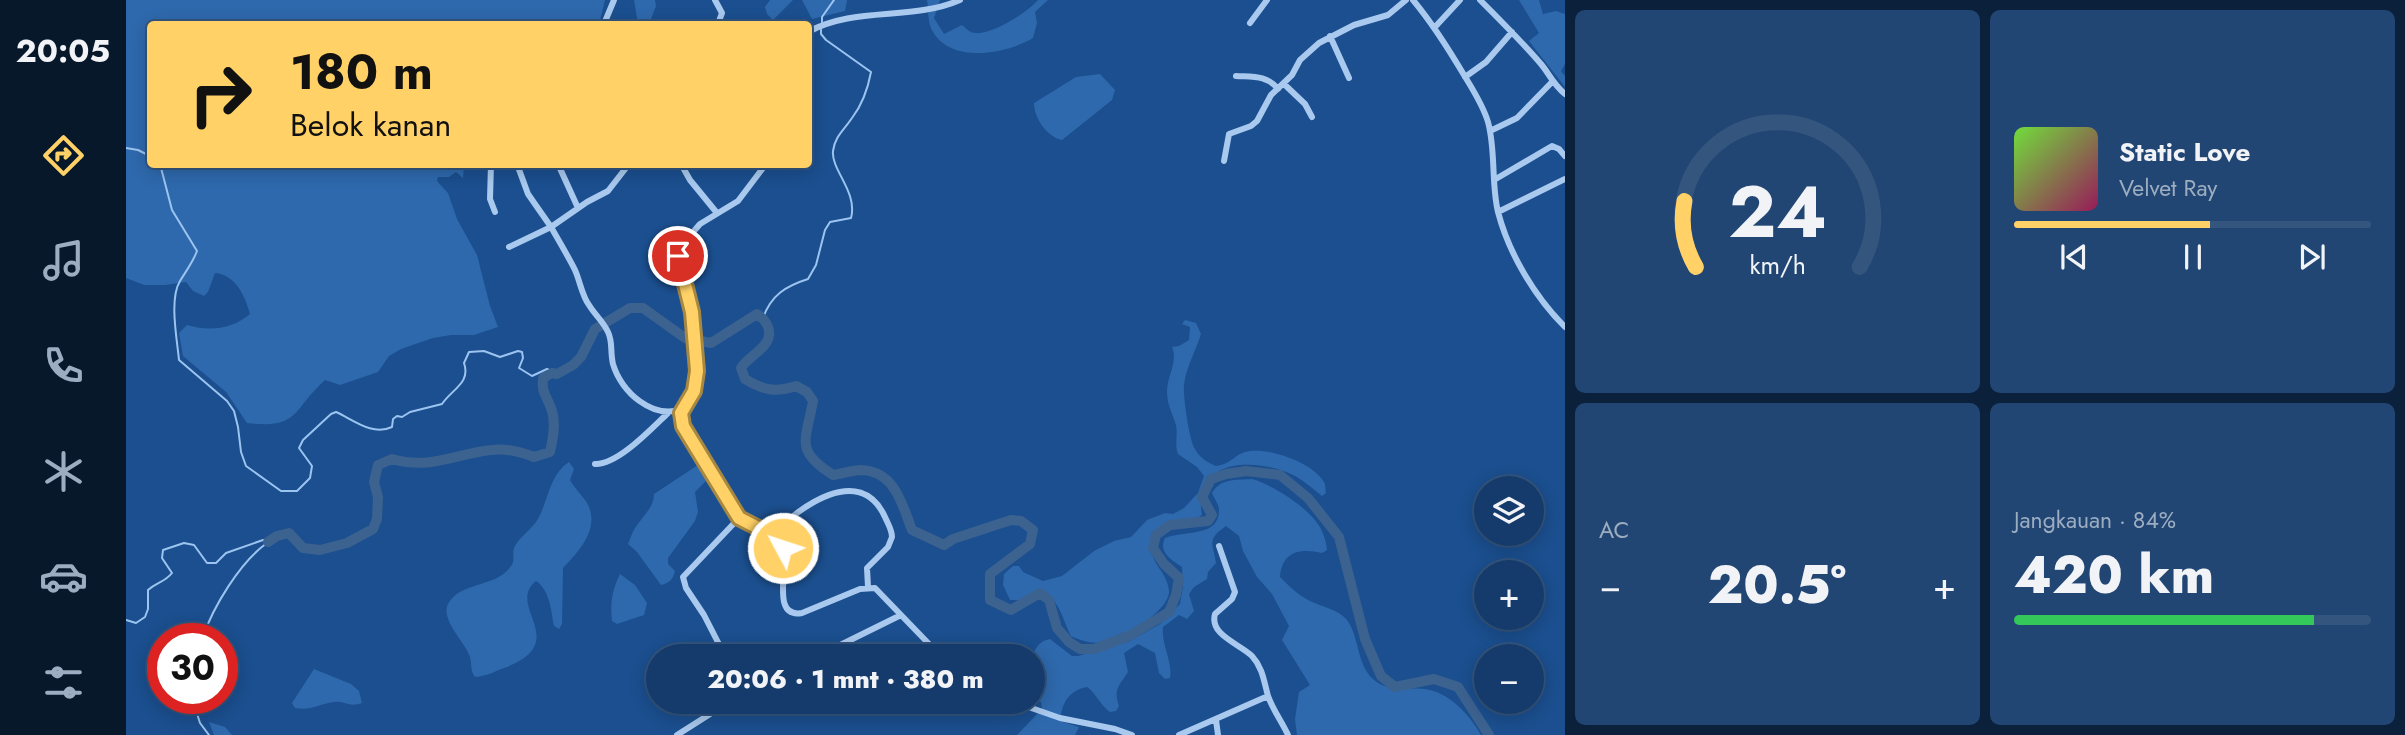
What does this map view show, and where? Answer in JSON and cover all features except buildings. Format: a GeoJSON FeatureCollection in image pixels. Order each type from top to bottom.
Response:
{"type":"FeatureCollection","features":[{"type":"Feature","properties":{"kind":"street"},"geometry":{"type":"LineString","coordinates":[[605,21],[614,0]]}},
{"type":"Feature","properties":{"kind":"street"},"geometry":{"type":"LineString","coordinates":[[715,0],[722,10],[719,21]]}},
{"type":"Feature","properties":{"kind":"street"},"geometry":{"type":"LineString","coordinates":[[812,30],[843,19],[919,10],[960,0]]}},
{"type":"Feature","properties":{"kind":"street"},"geometry":{"type":"LineString","coordinates":[[1250,23],[1267,0]]}},
{"type":"Feature","properties":{"kind":"street"},"geometry":{"type":"LineString","coordinates":[[1224,161],[1229,134],[1257,121],[1268,100],[1309,52],[1330,36],[1354,25],[1388,16],[1406,0]]}},
{"type":"Feature","properties":{"kind":"street"},"geometry":{"type":"LineString","coordinates":[[1413,0],[1436,27],[1480,102],[1490,131],[1498,212],[1512,248],[1533,286],[1551,313],[1565,327]]}},
{"type":"Feature","properties":{"kind":"street"},"geometry":{"type":"LineString","coordinates":[[1436,27],[1460,0]]}},
{"type":"Feature","properties":{"kind":"street"},"geometry":{"type":"LineString","coordinates":[[1480,0],[1512,32],[1565,94]]}},
{"type":"Feature","properties":{"kind":"street"},"geometry":{"type":"LineString","coordinates":[[1465,76],[1486,62],[1512,32]]}},
{"type":"Feature","properties":{"kind":"street"},"geometry":{"type":"LineString","coordinates":[[1330,36],[1349,78]]}},
{"type":"Feature","properties":{"kind":"street"},"geometry":{"type":"LineString","coordinates":[[1236,76],[1266,78],[1305,104],[1312,117]]}},
{"type":"Feature","properties":{"kind":"street"},"geometry":{"type":"LineString","coordinates":[[1490,131],[1515,120],[1552,82]]}},
{"type":"Feature","properties":{"kind":"street"},"geometry":{"type":"LineString","coordinates":[[1494,180],[1552,146],[1565,156]]}},
{"type":"Feature","properties":{"kind":"street"},"geometry":{"type":"LineString","coordinates":[[491,168],[490,199],[495,212]]}},
{"type":"Feature","properties":{"kind":"street"},"geometry":{"type":"LineString","coordinates":[[518,168],[528,194],[551,227],[575,270],[587,304],[600,317],[608,332],[612,341],[613,364],[626,387],[658,412],[668,413],[682,409]]}},
{"type":"Feature","properties":{"kind":"street"},"geometry":{"type":"LineString","coordinates":[[562,168],[578,208]]}},
{"type":"Feature","properties":{"kind":"street"},"geometry":{"type":"LineString","coordinates":[[509,247],[551,227],[608,191],[623,168]]}},
{"type":"Feature","properties":{"kind":"street"},"geometry":{"type":"LineString","coordinates":[[683,168],[717,213]]}},
{"type":"Feature","properties":{"kind":"street"},"geometry":{"type":"LineString","coordinates":[[762,168],[738,201],[693,231],[681,246],[678,256],[691,304],[697,371],[694,391],[682,409],[683,426],[739,518],[772,535],[783,548],[783,600],[792,613],[802,613],[868,587],[879,591],[929,644]]}},
{"type":"Feature","properties":{"kind":"street"},"geometry":{"type":"LineString","coordinates":[[1498,212],[1565,178]]}},
{"type":"Feature","properties":{"kind":"street"},"geometry":{"type":"LineString","coordinates":[[595,464],[606,462],[631,446],[668,413]]}},
{"type":"Feature","properties":{"kind":"street"},"geometry":{"type":"LineString","coordinates":[[772,535],[796,513],[831,494],[848,491],[867,495],[878,503],[892,537],[888,547],[867,568],[868,587]]}},
{"type":"Feature","properties":{"kind":"street"},"geometry":{"type":"LineString","coordinates":[[719,644],[686,588],[683,577],[739,518]]}},
{"type":"Feature","properties":{"kind":"street"},"geometry":{"type":"LineString","coordinates":[[1219,546],[1235,592],[1215,614],[1214,624],[1222,635],[1258,664],[1268,695],[1288,735]]}},
{"type":"Feature","properties":{"kind":"street"},"geometry":{"type":"LineString","coordinates":[[842,644],[901,615]]}},
{"type":"Feature","properties":{"kind":"street"},"geometry":{"type":"LineString","coordinates":[[1179,735],[1268,695]]}},
{"type":"Feature","properties":{"kind":"street"},"geometry":{"type":"LineString","coordinates":[[1045,713],[1132,735]]}},
{"type":"Feature","properties":{"kind":"street"},"geometry":{"type":"LineString","coordinates":[[677,735],[710,714]]}},
{"type":"Feature","properties":{"kind":"street"},"geometry":{"type":"LineString","coordinates":[[1216,720],[1218,735]]}},
{"type":"Feature","properties":{"kind":"shaded area"},"geometry":{"type":"Polygon","coordinates":[[[126,0],[605,0],[600,21],[147,21],[147,168],[464,168],[463,178],[456,172],[449,177],[438,177],[437,181],[448,193],[457,219],[477,255],[498,327],[474,335],[433,338],[401,349],[389,356],[378,372],[340,385],[325,380],[286,420],[264,424],[247,423],[226,392],[183,356],[179,333],[187,325],[212,329],[228,326],[250,314],[234,282],[215,273],[204,296],[193,291],[186,282],[144,285],[126,278],[126,0]]]}},
{"type":"Feature","properties":{"kind":"shaded area"},"geometry":{"type":"Polygon","coordinates":[[[634,0],[655,0],[656,6],[650,21],[638,21],[634,0]]]}},
{"type":"Feature","properties":{"kind":"shaded area"},"geometry":{"type":"Polygon","coordinates":[[[770,0],[793,0],[773,20],[765,7],[770,0]]]}},
{"type":"Feature","properties":{"kind":"shaded area"},"geometry":{"type":"Polygon","coordinates":[[[802,0],[847,0],[845,11],[812,19],[802,0]]]}},
{"type":"Feature","properties":{"kind":"shaded area"},"geometry":{"type":"Polygon","coordinates":[[[927,0],[940,0],[934,18],[944,34],[962,25],[971,32],[987,32],[1017,17],[1038,0],[1048,0],[1035,12],[1037,23],[1033,38],[995,52],[980,53],[953,49],[942,42],[931,28],[927,0]]]}},
{"type":"Feature","properties":{"kind":"shaded area"},"geometry":{"type":"Polygon","coordinates":[[[1519,0],[1539,0],[1543,14],[1556,11],[1565,14],[1565,64],[1561,71],[1565,76],[1565,87],[1529,41],[1539,33],[1519,0]]]}},
{"type":"Feature","properties":{"kind":"shaded area"},"geometry":{"type":"Polygon","coordinates":[[[1100,74],[1115,90],[1112,100],[1062,140],[1051,135],[1039,121],[1034,103],[1076,77],[1100,74]]]}},
{"type":"Feature","properties":{"kind":"shaded area"},"geometry":{"type":"Polygon","coordinates":[[[1185,320],[1196,323],[1201,334],[1184,385],[1189,428],[1198,454],[1216,466],[1225,464],[1245,452],[1265,451],[1288,457],[1318,475],[1325,484],[1326,493],[1322,496],[1295,476],[1267,467],[1240,465],[1216,473],[1207,482],[1202,494],[1202,515],[1190,521],[1164,526],[1152,534],[1154,560],[1165,577],[1169,591],[1162,607],[1121,636],[1103,642],[1083,641],[1071,636],[1059,608],[1044,593],[1036,590],[1020,600],[1010,600],[1003,585],[1004,574],[1013,566],[1019,566],[1023,572],[1043,581],[1062,576],[1094,551],[1114,541],[1131,537],[1147,520],[1165,513],[1173,514],[1184,508],[1198,493],[1204,476],[1197,467],[1178,454],[1176,426],[1167,395],[1174,358],[1172,347],[1189,340],[1190,327],[1182,324],[1185,320]]]}},
{"type":"Feature","properties":{"kind":"shaded area"},"geometry":{"type":"Polygon","coordinates":[[[569,462],[574,469],[570,480],[587,503],[591,521],[586,538],[563,568],[562,624],[559,629],[554,626],[547,595],[536,581],[529,591],[528,601],[537,635],[535,646],[526,657],[507,667],[475,677],[468,651],[450,624],[446,610],[448,604],[461,591],[497,578],[511,566],[515,546],[536,522],[557,474],[569,462]]]}},
{"type":"Feature","properties":{"kind":"shaded area"},"geometry":{"type":"Polygon","coordinates":[[[701,463],[711,476],[695,492],[698,512],[695,521],[668,558],[668,564],[675,571],[673,577],[661,585],[628,544],[635,528],[650,508],[654,494],[701,463]]]}},
{"type":"Feature","properties":{"kind":"shaded area"},"geometry":{"type":"Polygon","coordinates":[[[1229,481],[1259,481],[1294,501],[1317,522],[1325,538],[1327,550],[1322,553],[1294,553],[1284,562],[1280,577],[1302,596],[1335,611],[1347,620],[1364,666],[1373,679],[1391,688],[1424,689],[1441,694],[1464,712],[1481,735],[1297,735],[1295,719],[1299,692],[1310,685],[1282,640],[1289,626],[1272,594],[1257,577],[1243,551],[1239,536],[1226,526],[1212,542],[1216,563],[1208,572],[1207,579],[1194,587],[1189,594],[1194,611],[1187,619],[1179,615],[1163,627],[1170,678],[1165,679],[1159,673],[1155,653],[1138,644],[1124,653],[1128,672],[1118,688],[1119,706],[1116,711],[1110,712],[1087,687],[1075,691],[1062,709],[1060,721],[1079,727],[1075,735],[1017,735],[1037,714],[1045,714],[1045,644],[1040,644],[1042,642],[1050,639],[1072,656],[1078,656],[1130,641],[1160,624],[1180,604],[1182,567],[1164,551],[1163,543],[1165,538],[1214,525],[1219,509],[1212,493],[1215,488],[1229,481]]]}},
{"type":"Feature","properties":{"kind":"shaded area"},"geometry":{"type":"Polygon","coordinates":[[[620,574],[635,585],[647,603],[644,615],[617,624],[612,621],[612,603],[620,574]]]}},
{"type":"Feature","properties":{"kind":"shaded area"},"geometry":{"type":"Polygon","coordinates":[[[314,669],[351,684],[359,691],[362,703],[353,705],[338,702],[295,708],[292,703],[314,669]]]}},
{"type":"Feature","properties":{"kind":"shaded area"},"geometry":{"type":"Polygon","coordinates":[[[209,722],[225,727],[232,735],[214,735],[209,722]]]}},
{"type":"Feature","properties":{"kind":"waterway"},"geometry":{"type":"LineString","coordinates":[[822,23],[822,17],[834,0]]}},
{"type":"Feature","properties":{"kind":"waterway"},"geometry":{"type":"LineString","coordinates":[[763,318],[770,303],[780,292],[808,279],[816,265],[825,230],[830,222],[851,218],[851,199],[836,166],[833,151],[838,137],[862,102],[871,72],[826,40],[821,29]]}},
{"type":"Feature","properties":{"kind":"waterway"},"geometry":{"type":"LineString","coordinates":[[126,148],[147,154]]}},
{"type":"Feature","properties":{"kind":"waterway"},"geometry":{"type":"LineString","coordinates":[[161,168],[172,210],[197,251],[180,281],[175,298],[179,360],[227,401],[234,411],[246,466],[281,491],[297,491],[310,478],[312,466],[299,448],[303,440],[331,414],[336,412],[377,430],[392,427],[393,419],[397,416],[402,417],[410,412],[442,404],[463,381],[464,363],[469,352],[484,351],[500,357],[518,351],[522,352],[523,358],[519,368],[532,376],[547,369],[557,374]]}},
{"type":"Feature","properties":{"kind":"waterway"},"geometry":{"type":"LineString","coordinates":[[268,542],[289,533],[303,548],[320,550],[347,543],[373,529],[377,519],[378,497],[374,482],[378,465],[392,459],[418,463],[496,450],[534,457],[550,452],[554,421],[544,392],[543,378],[573,365],[581,357],[595,329],[630,308],[643,308],[685,338],[711,343],[757,314],[768,327],[768,340],[741,368],[745,379],[769,389],[796,386],[807,392],[813,401],[806,435],[806,444],[812,459],[833,475],[861,470],[882,476],[896,491],[912,530],[944,545],[953,539],[1011,520],[1021,521],[1033,530],[1030,544],[990,574],[990,600],[1011,610],[1040,593],[1049,600],[1057,628],[1069,642],[1080,649],[1094,649],[1131,635],[1169,612],[1176,595],[1179,578],[1164,564],[1153,548],[1156,535],[1170,525],[1208,521],[1212,515],[1202,497],[1211,479],[1246,471],[1280,475],[1308,498],[1339,537],[1365,639],[1381,676],[1395,687],[1434,679],[1458,687],[1489,735]]}},
{"type":"Feature","properties":{"kind":"waterway"},"geometry":{"type":"LineString","coordinates":[[126,620],[136,623],[145,617],[148,590],[172,573],[162,558],[163,550],[184,543],[194,545],[207,563],[216,563],[226,553],[263,540],[268,542]]}},
{"type":"Feature","properties":{"kind":"waterway"},"geometry":{"type":"LineString","coordinates":[[209,623],[237,573],[267,543]]}},
{"type":"Feature","properties":{"kind":"waterway"},"geometry":{"type":"LineString","coordinates":[[197,714],[209,735]]}},
{"type":"Feature","properties":{"kind":"route"},"geometry":{"type":"LineString","coordinates":[[678,256],[694,321],[697,371],[694,391],[682,409],[683,426],[739,518],[772,535],[783,548]]}}]}
